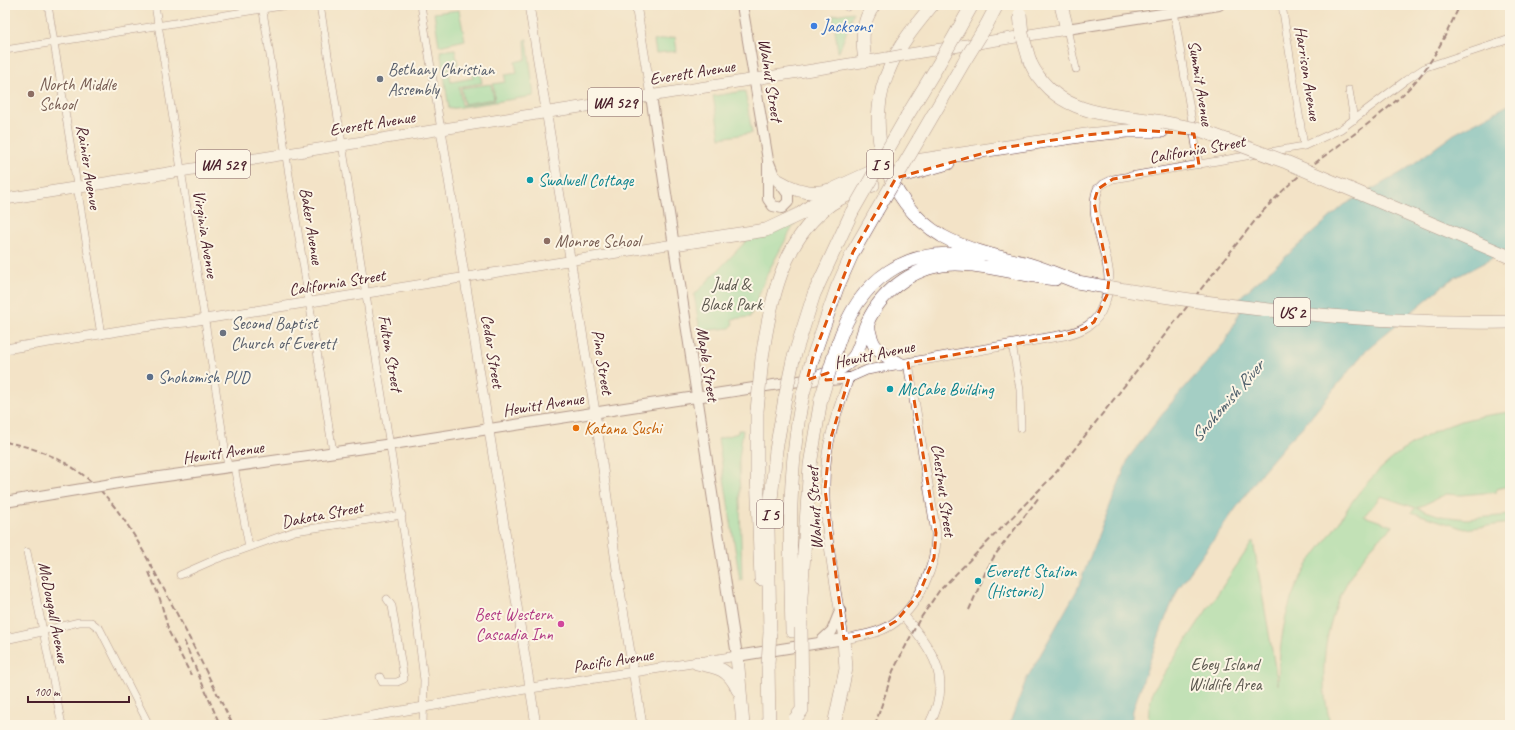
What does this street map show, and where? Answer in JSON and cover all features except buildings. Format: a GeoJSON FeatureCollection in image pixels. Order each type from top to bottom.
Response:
{"type":"FeatureCollection","features":[{"type":"Feature","properties":{"kind":"highway"},"geometry":{"type":"LineString","coordinates":[[864,61],[863,32],[868,14],[874,5]]}},
{"type":"Feature","properties":{"kind":"highway"},"geometry":{"type":"LineString","coordinates":[[932,5],[899,49],[891,64],[881,91],[878,106],[878,138],[891,178],[903,199],[915,214],[942,236],[979,252],[1030,265],[1077,282]]}},
{"type":"Feature","properties":{"kind":"highway","name":"I 5"},"geometry":{"type":"LineString","coordinates":[[769,725],[768,529],[776,450],[793,360],[814,294],[852,212],[972,5]]}},
{"type":"Feature","properties":{"kind":"highway","name":"I 5"},"geometry":{"type":"LineString","coordinates":[[796,629],[791,489],[794,454],[803,394],[813,357],[837,288],[853,252],[997,5]]}},
{"type":"Feature","properties":{"kind":"highway"},"geometry":{"type":"LineString","coordinates":[[1061,5],[1067,29]]}},
{"type":"Feature","properties":{"kind":"highway"},"geometry":{"type":"LineString","coordinates":[[1021,10],[1022,34],[1030,62],[1044,83],[1059,97],[1077,107],[1099,114],[1221,138],[1286,162],[1510,257]]}},
{"type":"Feature","properties":{"kind":"highway"},"geometry":{"type":"LineString","coordinates":[[779,181],[788,187],[804,192],[819,192],[909,168],[1002,148],[1101,133],[1139,130],[1162,126]]}},
{"type":"Feature","properties":{"kind":"highway"},"geometry":{"type":"LineString","coordinates":[[768,633],[759,554],[757,411],[767,322],[779,280],[793,248],[805,229],[831,204],[872,179]]}},
{"type":"Feature","properties":{"kind":"highway"},"geometry":{"type":"LineString","coordinates":[[674,244],[766,230],[800,214],[834,189]]}},
{"type":"Feature","properties":{"kind":"highway"},"geometry":{"type":"LineString","coordinates":[[795,722],[802,710],[796,629],[801,597],[810,465],[821,399],[847,319],[868,288],[891,271],[927,256],[961,254],[1077,282]]}},
{"type":"Feature","properties":{"kind":"highway"},"geometry":{"type":"LineString","coordinates":[[812,379],[836,370],[855,356],[868,322],[886,293],[898,283],[917,272],[942,265],[968,264],[1031,277],[1077,282]]}},
{"type":"Feature","properties":{"kind":"highway","name":"US 2"},"geometry":{"type":"LineString","coordinates":[[1077,282],[1181,299],[1320,315],[1410,321],[1510,322]]}},
{"type":"Feature","properties":{"kind":"highway"},"geometry":{"type":"LineString","coordinates":[[868,322],[869,336],[875,348],[904,363]]}},
{"type":"Feature","properties":{"kind":"highway"},"geometry":{"type":"LineString","coordinates":[[834,725],[846,669],[844,639]]}},
{"type":"Feature","properties":{"kind":"highway"},"geometry":{"type":"LineString","coordinates":[[737,656],[743,725]]}},
{"type":"Feature","properties":{"kind":"highway"},"geometry":{"type":"LineString","coordinates":[[697,663],[716,667],[726,672],[733,678],[741,698]]}},
{"type":"Feature","properties":{"kind":"main road","name":"Walnut Street"},"geometry":{"type":"LineString","coordinates":[[742,5],[768,160],[768,199],[776,208],[786,205],[789,197],[786,189],[779,181],[768,160]]}},
{"type":"Feature","properties":{"kind":"main road","name":"Everett Avenue"},"geometry":{"type":"LineString","coordinates":[[5,199],[1067,29],[1174,9],[1219,5]]}},
{"type":"Feature","properties":{"kind":"main road","name":"Maple Street"},"geometry":{"type":"LineString","coordinates":[[651,96],[737,656]]}},
{"type":"Feature","properties":{"kind":"main road","name":"Hewitt Avenue"},"geometry":{"type":"LineString","coordinates":[[5,502],[124,482],[391,444],[812,379],[831,380],[849,378]]}},
{"type":"Feature","properties":{"kind":"main road"},"geometry":{"type":"LineString","coordinates":[[819,643],[832,631],[840,611]]}},
{"type":"Feature","properties":{"kind":"main road","name":"Pacific Avenue"},"geometry":{"type":"LineString","coordinates":[[737,656],[844,639]]}},
{"type":"Feature","properties":{"kind":"street","name":"Rainier Avenue"},"geometry":{"type":"LineString","coordinates":[[48,5],[101,335]]}},
{"type":"Feature","properties":{"kind":"street","name":"Virginia Avenue"},"geometry":{"type":"LineString","coordinates":[[155,5],[204,320],[231,467]]}},
{"type":"Feature","properties":{"kind":"street"},"geometry":{"type":"LineString","coordinates":[[5,50],[158,26],[262,7],[288,5]]}},
{"type":"Feature","properties":{"kind":"street","name":"Fulton Street"},"geometry":{"type":"LineString","coordinates":[[320,5],[402,515],[421,648],[424,706],[423,725]]}},
{"type":"Feature","properties":{"kind":"street","name":"Cedar Street"},"geometry":{"type":"LineString","coordinates":[[422,5],[536,725]]}},
{"type":"Feature","properties":{"kind":"street","name":"Pine Street"},"geometry":{"type":"LineString","coordinates":[[530,5],[546,113],[595,412],[642,725]]}},
{"type":"Feature","properties":{"kind":"street","name":"Maple Street"},"geometry":{"type":"LineString","coordinates":[[636,5],[651,96]]}},
{"type":"Feature","properties":{"kind":"street","name":"Harrison Avenue"},"geometry":{"type":"LineString","coordinates":[[1282,5],[1304,146]]}},
{"type":"Feature","properties":{"kind":"street","name":"Baker Avenue"},"geometry":{"type":"LineString","coordinates":[[262,7],[333,452]]}},
{"type":"Feature","properties":{"kind":"street","name":"Summit Avenue"},"geometry":{"type":"LineString","coordinates":[[1174,9],[1199,165]]}},
{"type":"Feature","properties":{"kind":"street"},"geometry":{"type":"LineString","coordinates":[[1067,29],[1076,69]]}},
{"type":"Feature","properties":{"kind":"street","name":"California Street"},"geometry":{"type":"LineString","coordinates":[[1098,189],[1103,184],[1113,179],[1304,146],[1341,129],[1406,80],[1426,67],[1510,39]]}},
{"type":"Feature","properties":{"kind":"street"},"geometry":{"type":"LineString","coordinates":[[1349,90],[1354,120]]}},
{"type":"Feature","properties":{"kind":"street","name":"Hewitt Avenue"},"geometry":{"type":"LineString","coordinates":[[849,378],[860,372],[904,363],[1064,336],[1084,329],[1094,322],[1101,312],[1107,295],[1109,278],[1094,202],[1098,189]]}},
{"type":"Feature","properties":{"kind":"street","name":"California Street"},"geometry":{"type":"LineString","coordinates":[[5,349],[163,324],[204,320],[674,244]]}},
{"type":"Feature","properties":{"kind":"street"},"geometry":{"type":"LineString","coordinates":[[1012,344],[1020,390],[1021,428]]}},
{"type":"Feature","properties":{"kind":"street","name":"Chestnut Street"},"geometry":{"type":"LineString","coordinates":[[903,615],[919,594],[930,570],[936,544],[904,363]]}},
{"type":"Feature","properties":{"kind":"street","name":"Walnut Street"},"geometry":{"type":"LineString","coordinates":[[844,639],[828,530],[825,482],[830,441],[838,408],[849,378]]}},
{"type":"Feature","properties":{"kind":"street"},"geometry":{"type":"LineString","coordinates":[[231,467],[249,548]]}},
{"type":"Feature","properties":{"kind":"street","name":"Dakota Street"},"geometry":{"type":"LineString","coordinates":[[180,575],[295,531],[402,515]]}},
{"type":"Feature","properties":{"kind":"street","name":"McDougall Avenue"},"geometry":{"type":"LineString","coordinates":[[27,552],[62,725]]}},
{"type":"Feature","properties":{"kind":"street"},"geometry":{"type":"LineString","coordinates":[[380,677],[382,682],[397,682],[404,679],[392,606],[387,599]]}},
{"type":"Feature","properties":{"kind":"street"},"geometry":{"type":"LineString","coordinates":[[903,615],[922,638],[935,661],[940,677],[941,696],[937,710],[929,725]]}},
{"type":"Feature","properties":{"kind":"street","name":"Pacific Avenue"},"geometry":{"type":"LineString","coordinates":[[844,639],[879,632],[890,626],[903,615]]}},
{"type":"Feature","properties":{"kind":"street"},"geometry":{"type":"LineString","coordinates":[[5,639],[79,622],[91,622],[100,628],[106,638],[150,725]]}},
{"type":"Feature","properties":{"kind":"street","name":"Pacific Avenue"},"geometry":{"type":"LineString","coordinates":[[322,725],[531,688],[737,656]]}},
{"type":"Feature","properties":{"kind":"highlighted area"},"geometry":{"type":"Polygon","coordinates":[[[1139,130],[1194,134],[1199,165],[1113,179],[1098,189],[1094,202],[1109,279],[1107,295],[1094,322],[1084,329],[1064,335],[908,363],[936,533],[934,558],[919,594],[896,621],[879,631],[844,639],[825,489],[830,441],[849,378],[826,380],[828,373],[807,380],[813,357],[853,252],[896,178],[1002,148],[1086,135],[1139,130]]]}},
{"type":"Feature","properties":{"kind":"green space"},"geometry":{"type":"Polygon","coordinates":[[[459,10],[465,40],[439,46],[434,13],[459,10]]]}},
{"type":"Feature","properties":{"kind":"green space"},"geometry":{"type":"Polygon","coordinates":[[[854,12],[839,52],[838,52],[833,15],[854,12]]]}},
{"type":"Feature","properties":{"kind":"green space"},"geometry":{"type":"Polygon","coordinates":[[[675,37],[677,51],[656,53],[654,41],[675,37]]]}},
{"type":"Feature","properties":{"kind":"green space"},"geometry":{"type":"Polygon","coordinates":[[[525,39],[527,39],[534,96],[449,109],[444,76],[450,75],[451,82],[473,78],[472,68],[479,67],[482,83],[459,87],[462,105],[495,100],[493,84],[505,82],[505,75],[517,73],[515,62],[526,59],[525,39]]]}},
{"type":"Feature","properties":{"kind":"green space"},"geometry":{"type":"Polygon","coordinates":[[[455,49],[458,64],[449,66],[449,72],[444,73],[440,51],[455,49]]]}},
{"type":"Feature","properties":{"kind":"green space"},"geometry":{"type":"Polygon","coordinates":[[[491,84],[494,99],[464,104],[461,88],[491,84]]]}},
{"type":"Feature","properties":{"kind":"green space"},"geometry":{"type":"Polygon","coordinates":[[[745,91],[752,133],[720,138],[713,96],[745,91]]]}},
{"type":"Feature","properties":{"kind":"green space","name":"Judd & Black Park"},"geometry":{"type":"Polygon","coordinates":[[[795,223],[768,272],[750,317],[732,319],[733,325],[730,328],[700,331],[694,295],[750,237],[795,223]]]}},
{"type":"Feature","properties":{"kind":"green space","name":"Ebey Island Wildlife Area"},"geometry":{"type":"Polygon","coordinates":[[[1510,412],[1510,486],[1496,489],[1496,492],[1460,495],[1446,494],[1417,508],[1441,516],[1466,519],[1510,515],[1510,523],[1465,529],[1411,512],[1416,508],[1381,496],[1364,516],[1393,526],[1377,541],[1362,559],[1350,577],[1332,617],[1324,661],[1325,699],[1330,725],[1148,725],[1149,708],[1153,690],[1253,541],[1278,685],[1282,636],[1294,591],[1310,561],[1354,499],[1368,482],[1379,470],[1405,449],[1434,432],[1465,420],[1510,412]]]}},
{"type":"Feature","properties":{"kind":"green space"},"geometry":{"type":"Polygon","coordinates":[[[738,430],[743,430],[739,459],[742,580],[740,581],[718,439],[738,433],[738,430]]]}},
{"type":"Feature","properties":{"kind":"water","name":"Snohomish River"},"geometry":{"type":"Polygon","coordinates":[[[1510,104],[1510,249],[1449,281],[1367,349],[1308,421],[1262,472],[1179,588],[1166,617],[1148,666],[1133,710],[1131,725],[1009,725],[1026,680],[1077,590],[1129,457],[1171,403],[1225,342],[1241,310],[1240,297],[1344,205],[1402,172],[1454,134],[1510,104]]]}},
{"type":"Feature","properties":{"kind":"railway"},"geometry":{"type":"LineString","coordinates":[[875,725],[893,671],[918,622],[939,591],[1054,475],[1261,213],[1306,170],[1370,123],[1414,83],[1434,56],[1460,5]]}},
{"type":"Feature","properties":{"kind":"railway"},"geometry":{"type":"LineString","coordinates":[[5,442],[37,450],[64,462],[87,478],[106,496],[138,541],[184,627],[233,725]]}},
{"type":"Feature","properties":{"kind":"railway"},"geometry":{"type":"LineString","coordinates":[[969,610],[986,571],[995,555],[1039,497]]}},
{"type":"Feature","properties":{"kind":"railway"},"geometry":{"type":"LineString","coordinates":[[149,572],[160,599],[169,632],[191,675]]}},
{"type":"Feature","properties":{"kind":"railway"},"geometry":{"type":"LineString","coordinates":[[184,641],[220,725]]}},
{"type":"Feature","properties":{"kind":"place","name":"Jacksons"},"geometry":{"type":"Point","coordinates":[814,26]}},
{"type":"Feature","properties":{"kind":"place","name":"Bethany Christian Assembly"},"geometry":{"type":"Point","coordinates":[380,79]}},
{"type":"Feature","properties":{"kind":"place","name":"North Middle School"},"geometry":{"type":"Point","coordinates":[31,94]}},
{"type":"Feature","properties":{"kind":"place","name":"Swalwell Cottage"},"geometry":{"type":"Point","coordinates":[530,180]}},
{"type":"Feature","properties":{"kind":"place","name":"Monroe School"},"geometry":{"type":"Point","coordinates":[547,241]}},
{"type":"Feature","properties":{"kind":"place","name":"Second Baptist Church of Everett"},"geometry":{"type":"Point","coordinates":[223,333]}},
{"type":"Feature","properties":{"kind":"place","name":"Snohomish PUD"},"geometry":{"type":"Point","coordinates":[150,377]}},
{"type":"Feature","properties":{"kind":"place","name":"McCabe Building"},"geometry":{"type":"Point","coordinates":[890,389]}},
{"type":"Feature","properties":{"kind":"place","name":"Katana Sushi"},"geometry":{"type":"Point","coordinates":[576,428]}},
{"type":"Feature","properties":{"kind":"place","name":"Everett Station (Historic)"},"geometry":{"type":"Point","coordinates":[978,581]}},
{"type":"Feature","properties":{"kind":"place","name":"Best Western Cascadia Inn"},"geometry":{"type":"Point","coordinates":[561,624]}}]}
